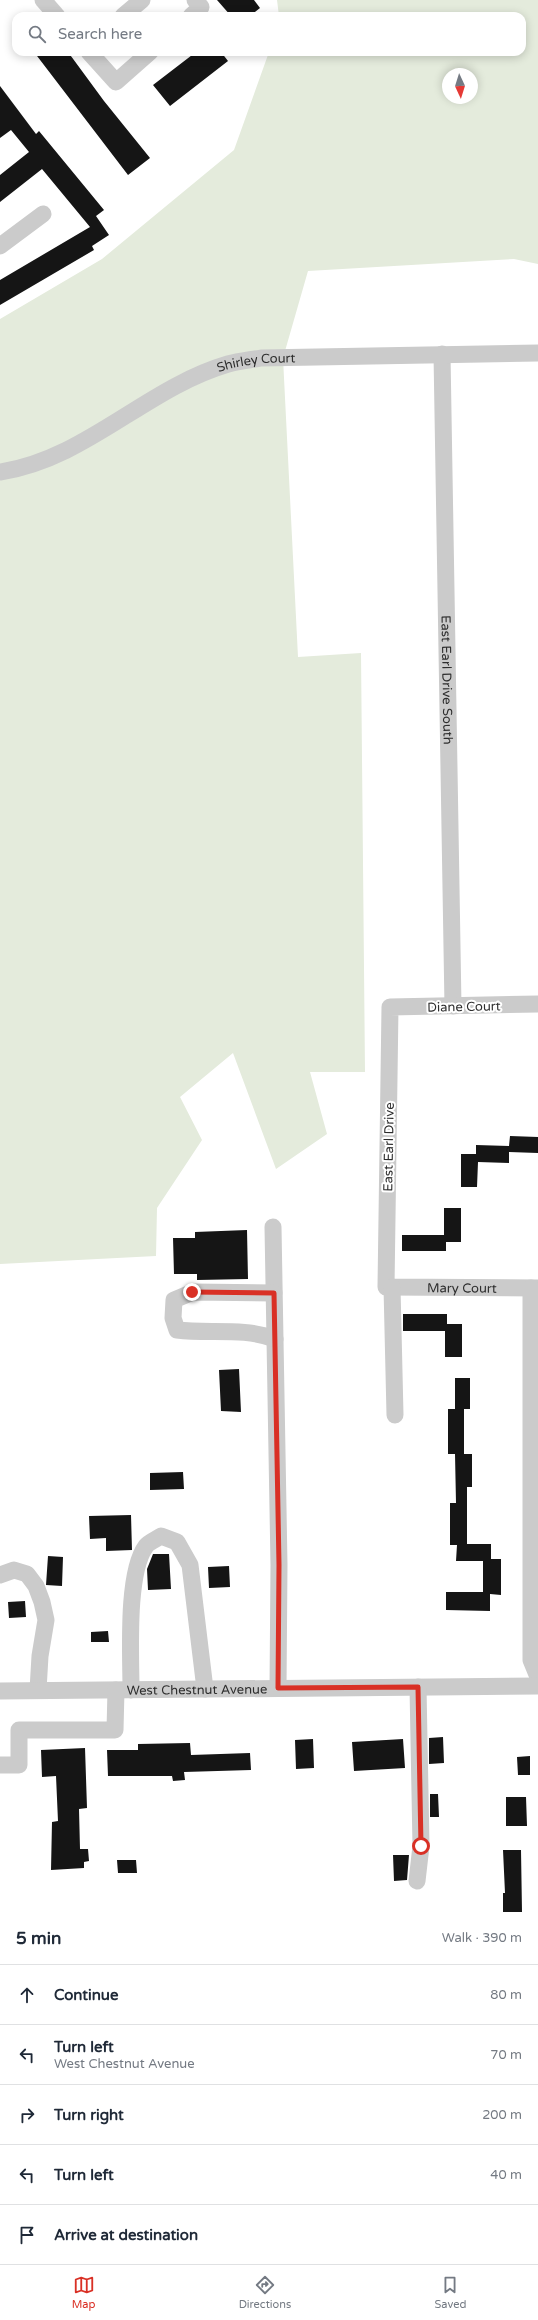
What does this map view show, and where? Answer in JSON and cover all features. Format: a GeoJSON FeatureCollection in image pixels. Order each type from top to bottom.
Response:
{"type":"FeatureCollection","features":[{"type":"Feature","properties":{"kind":"street"},"geometry":{"type":"LineString","coordinates":[[43,0],[54,12]]}},
{"type":"Feature","properties":{"kind":"street"},"geometry":{"type":"LineString","coordinates":[[128,12],[142,0]]}},
{"type":"Feature","properties":{"kind":"street"},"geometry":{"type":"LineString","coordinates":[[195,12],[201,7],[196,0]]}},
{"type":"Feature","properties":{"kind":"street"},"geometry":{"type":"LineString","coordinates":[[93,56],[116,82],[145,56]]}},
{"type":"Feature","properties":{"kind":"street"},"geometry":{"type":"LineString","coordinates":[[0,246],[43,214]]}},
{"type":"Feature","properties":{"kind":"street","name":"Shirley Court"},"geometry":{"type":"LineString","coordinates":[[0,472],[28,466],[71,449],[186,381],[228,364],[261,358],[538,353]]}},
{"type":"Feature","properties":{"kind":"street","name":"East Earl Drive South"},"geometry":{"type":"LineString","coordinates":[[442,354],[453,1006]]}},
{"type":"Feature","properties":{"kind":"street","name":"Diane Court"},"geometry":{"type":"LineString","coordinates":[[390,1007],[538,1004]]}},
{"type":"Feature","properties":{"kind":"street","name":"East Earl Drive"},"geometry":{"type":"LineString","coordinates":[[390,1007],[389,1287],[395,1415]]}},
{"type":"Feature","properties":{"kind":"street"},"geometry":{"type":"LineString","coordinates":[[274,1227],[274,1339],[279,1565],[278,1688]]}},
{"type":"Feature","properties":{"kind":"street","name":"Mary Court"},"geometry":{"type":"LineString","coordinates":[[389,1287],[535,1288]]}},
{"type":"Feature","properties":{"kind":"street"},"geometry":{"type":"LineString","coordinates":[[535,1288],[531,1660],[538,1677]]}},
{"type":"Feature","properties":{"kind":"street"},"geometry":{"type":"LineString","coordinates":[[274,1293],[192,1292],[174,1300],[173,1318],[177,1330],[231,1330],[262,1334],[274,1339]]}},
{"type":"Feature","properties":{"kind":"street"},"geometry":{"type":"LineString","coordinates":[[0,1765],[20,1765],[19,1730],[115,1730],[124,1690],[136,1569],[146,1545],[161,1536],[178,1542],[190,1565],[205,1689]]}},
{"type":"Feature","properties":{"kind":"street"},"geometry":{"type":"LineString","coordinates":[[0,1575],[14,1570],[27,1574],[36,1586],[42,1602],[46,1620],[40,1656],[38,1690]]}},
{"type":"Feature","properties":{"kind":"street","name":"West Chestnut Avenue"},"geometry":{"type":"LineString","coordinates":[[0,1691],[538,1686]]}},
{"type":"Feature","properties":{"kind":"street"},"geometry":{"type":"LineString","coordinates":[[416,1881],[421,1846],[418,1687]]}},
{"type":"Feature","properties":{"kind":"green space"},"geometry":{"type":"Polygon","coordinates":[[[277,0],[538,0],[538,264],[514,259],[308,271],[283,358],[298,657],[361,653],[365,1072],[310,1072],[327,1134],[276,1169],[233,1053],[180,1097],[202,1140],[157,1208],[156,1256],[0,1264],[0,319],[102,259],[234,150],[268,56],[526,56],[526,12],[278,12],[277,0]]]}},
{"type":"Feature","properties":{"kind":"building"},"geometry":{"type":"Polygon","coordinates":[[[217,0],[254,0],[260,8],[255,12],[228,12],[217,0]]]}},
{"type":"Feature","properties":{"kind":"building"},"geometry":{"type":"Polygon","coordinates":[[[37,56],[71,56],[104,101],[150,158],[128,175],[37,56]]]}},
{"type":"Feature","properties":{"kind":"building"},"geometry":{"type":"Polygon","coordinates":[[[191,56],[224,56],[228,61],[170,106],[153,85],[191,56]]]}},
{"type":"Feature","properties":{"kind":"building"},"geometry":{"type":"Polygon","coordinates":[[[0,86],[36,134],[39,131],[104,210],[96,216],[109,235],[92,246],[94,250],[0,305],[0,280],[90,227],[42,169],[0,202],[0,175],[29,152],[11,130],[0,138],[0,86]]]}},
{"type":"Feature","properties":{"kind":"building"},"geometry":{"type":"Polygon","coordinates":[[[510,1136],[538,1137],[538,1153],[509,1152],[509,1163],[478,1162],[477,1187],[461,1187],[461,1154],[476,1154],[476,1145],[509,1146],[510,1136]]]}},
{"type":"Feature","properties":{"kind":"building"},"geometry":{"type":"Polygon","coordinates":[[[444,1208],[461,1208],[461,1242],[446,1242],[446,1251],[402,1251],[402,1235],[444,1235],[444,1208]]]}},
{"type":"Feature","properties":{"kind":"building"},"geometry":{"type":"Polygon","coordinates":[[[247,1230],[248,1279],[197,1280],[197,1274],[174,1274],[173,1238],[195,1238],[195,1232],[247,1230]]]}},
{"type":"Feature","properties":{"kind":"building"},"geometry":{"type":"Polygon","coordinates":[[[403,1314],[447,1314],[447,1324],[462,1324],[462,1357],[445,1357],[445,1331],[403,1331],[403,1314]]]}},
{"type":"Feature","properties":{"kind":"building"},"geometry":{"type":"Polygon","coordinates":[[[239,1369],[241,1412],[221,1411],[219,1370],[239,1369]]]}},
{"type":"Feature","properties":{"kind":"building"},"geometry":{"type":"Polygon","coordinates":[[[455,1378],[470,1378],[470,1409],[455,1409],[455,1378]]]}},
{"type":"Feature","properties":{"kind":"building"},"geometry":{"type":"Polygon","coordinates":[[[448,1409],[464,1409],[464,1454],[472,1454],[472,1487],[467,1487],[467,1544],[491,1544],[491,1559],[501,1559],[501,1595],[490,1594],[490,1611],[446,1610],[446,1592],[483,1592],[483,1561],[456,1561],[457,1545],[450,1545],[450,1503],[456,1503],[455,1454],[448,1454],[448,1409]]]}},
{"type":"Feature","properties":{"kind":"building"},"geometry":{"type":"Polygon","coordinates":[[[183,1472],[184,1489],[150,1490],[150,1473],[183,1472]]]}},
{"type":"Feature","properties":{"kind":"building"},"geometry":{"type":"Polygon","coordinates":[[[131,1515],[132,1550],[106,1551],[106,1538],[90,1539],[89,1516],[131,1515]]]}},
{"type":"Feature","properties":{"kind":"building"},"geometry":{"type":"Polygon","coordinates":[[[153,1554],[169,1554],[171,1589],[148,1590],[147,1569],[153,1554]]]}},
{"type":"Feature","properties":{"kind":"building"},"geometry":{"type":"Polygon","coordinates":[[[48,1556],[63,1557],[62,1586],[46,1585],[48,1556]]]}},
{"type":"Feature","properties":{"kind":"building"},"geometry":{"type":"Polygon","coordinates":[[[229,1566],[230,1587],[209,1588],[208,1567],[229,1566]]]}},
{"type":"Feature","properties":{"kind":"building"},"geometry":{"type":"Polygon","coordinates":[[[25,1601],[26,1617],[9,1618],[8,1602],[25,1601]]]}},
{"type":"Feature","properties":{"kind":"building"},"geometry":{"type":"Polygon","coordinates":[[[108,1631],[109,1642],[91,1642],[91,1632],[108,1631]]]}},
{"type":"Feature","properties":{"kind":"building"},"geometry":{"type":"Polygon","coordinates":[[[443,1737],[444,1763],[429,1764],[429,1738],[443,1737]]]}},
{"type":"Feature","properties":{"kind":"building"},"geometry":{"type":"Polygon","coordinates":[[[313,1739],[314,1768],[296,1769],[295,1740],[313,1739]]]}},
{"type":"Feature","properties":{"kind":"building"},"geometry":{"type":"Polygon","coordinates":[[[403,1739],[405,1768],[354,1771],[352,1742],[403,1739]]]}},
{"type":"Feature","properties":{"kind":"building"},"geometry":{"type":"Polygon","coordinates":[[[190,1743],[191,1755],[250,1753],[251,1770],[184,1772],[185,1780],[173,1781],[172,1776],[108,1776],[107,1750],[138,1750],[138,1744],[190,1743]]]}},
{"type":"Feature","properties":{"kind":"building"},"geometry":{"type":"Polygon","coordinates":[[[85,1748],[87,1808],[79,1809],[80,1849],[88,1849],[89,1861],[84,1862],[84,1868],[51,1870],[52,1822],[58,1821],[56,1776],[42,1777],[41,1750],[85,1748]]]}},
{"type":"Feature","properties":{"kind":"building"},"geometry":{"type":"Polygon","coordinates":[[[530,1756],[530,1775],[518,1775],[517,1757],[530,1756]]]}},
{"type":"Feature","properties":{"kind":"building"},"geometry":{"type":"Polygon","coordinates":[[[430,1794],[438,1794],[439,1817],[430,1817],[430,1794]]]}},
{"type":"Feature","properties":{"kind":"building"},"geometry":{"type":"Polygon","coordinates":[[[506,1797],[526,1797],[527,1826],[506,1826],[506,1797]]]}},
{"type":"Feature","properties":{"kind":"building"},"geometry":{"type":"Polygon","coordinates":[[[503,1850],[521,1850],[522,1912],[503,1912],[503,1893],[505,1893],[503,1850]]]}},
{"type":"Feature","properties":{"kind":"building"},"geometry":{"type":"Polygon","coordinates":[[[393,1855],[409,1855],[407,1880],[394,1881],[393,1855]]]}},
{"type":"Feature","properties":{"kind":"building"},"geometry":{"type":"Polygon","coordinates":[[[117,1860],[136,1860],[137,1873],[118,1873],[117,1860]]]}},
{"type":"Feature","properties":{"kind":"route"},"geometry":{"type":"LineString","coordinates":[[192,1292],[274,1293],[279,1565],[278,1688],[418,1687],[418,1772],[421,1846]]}}]}
